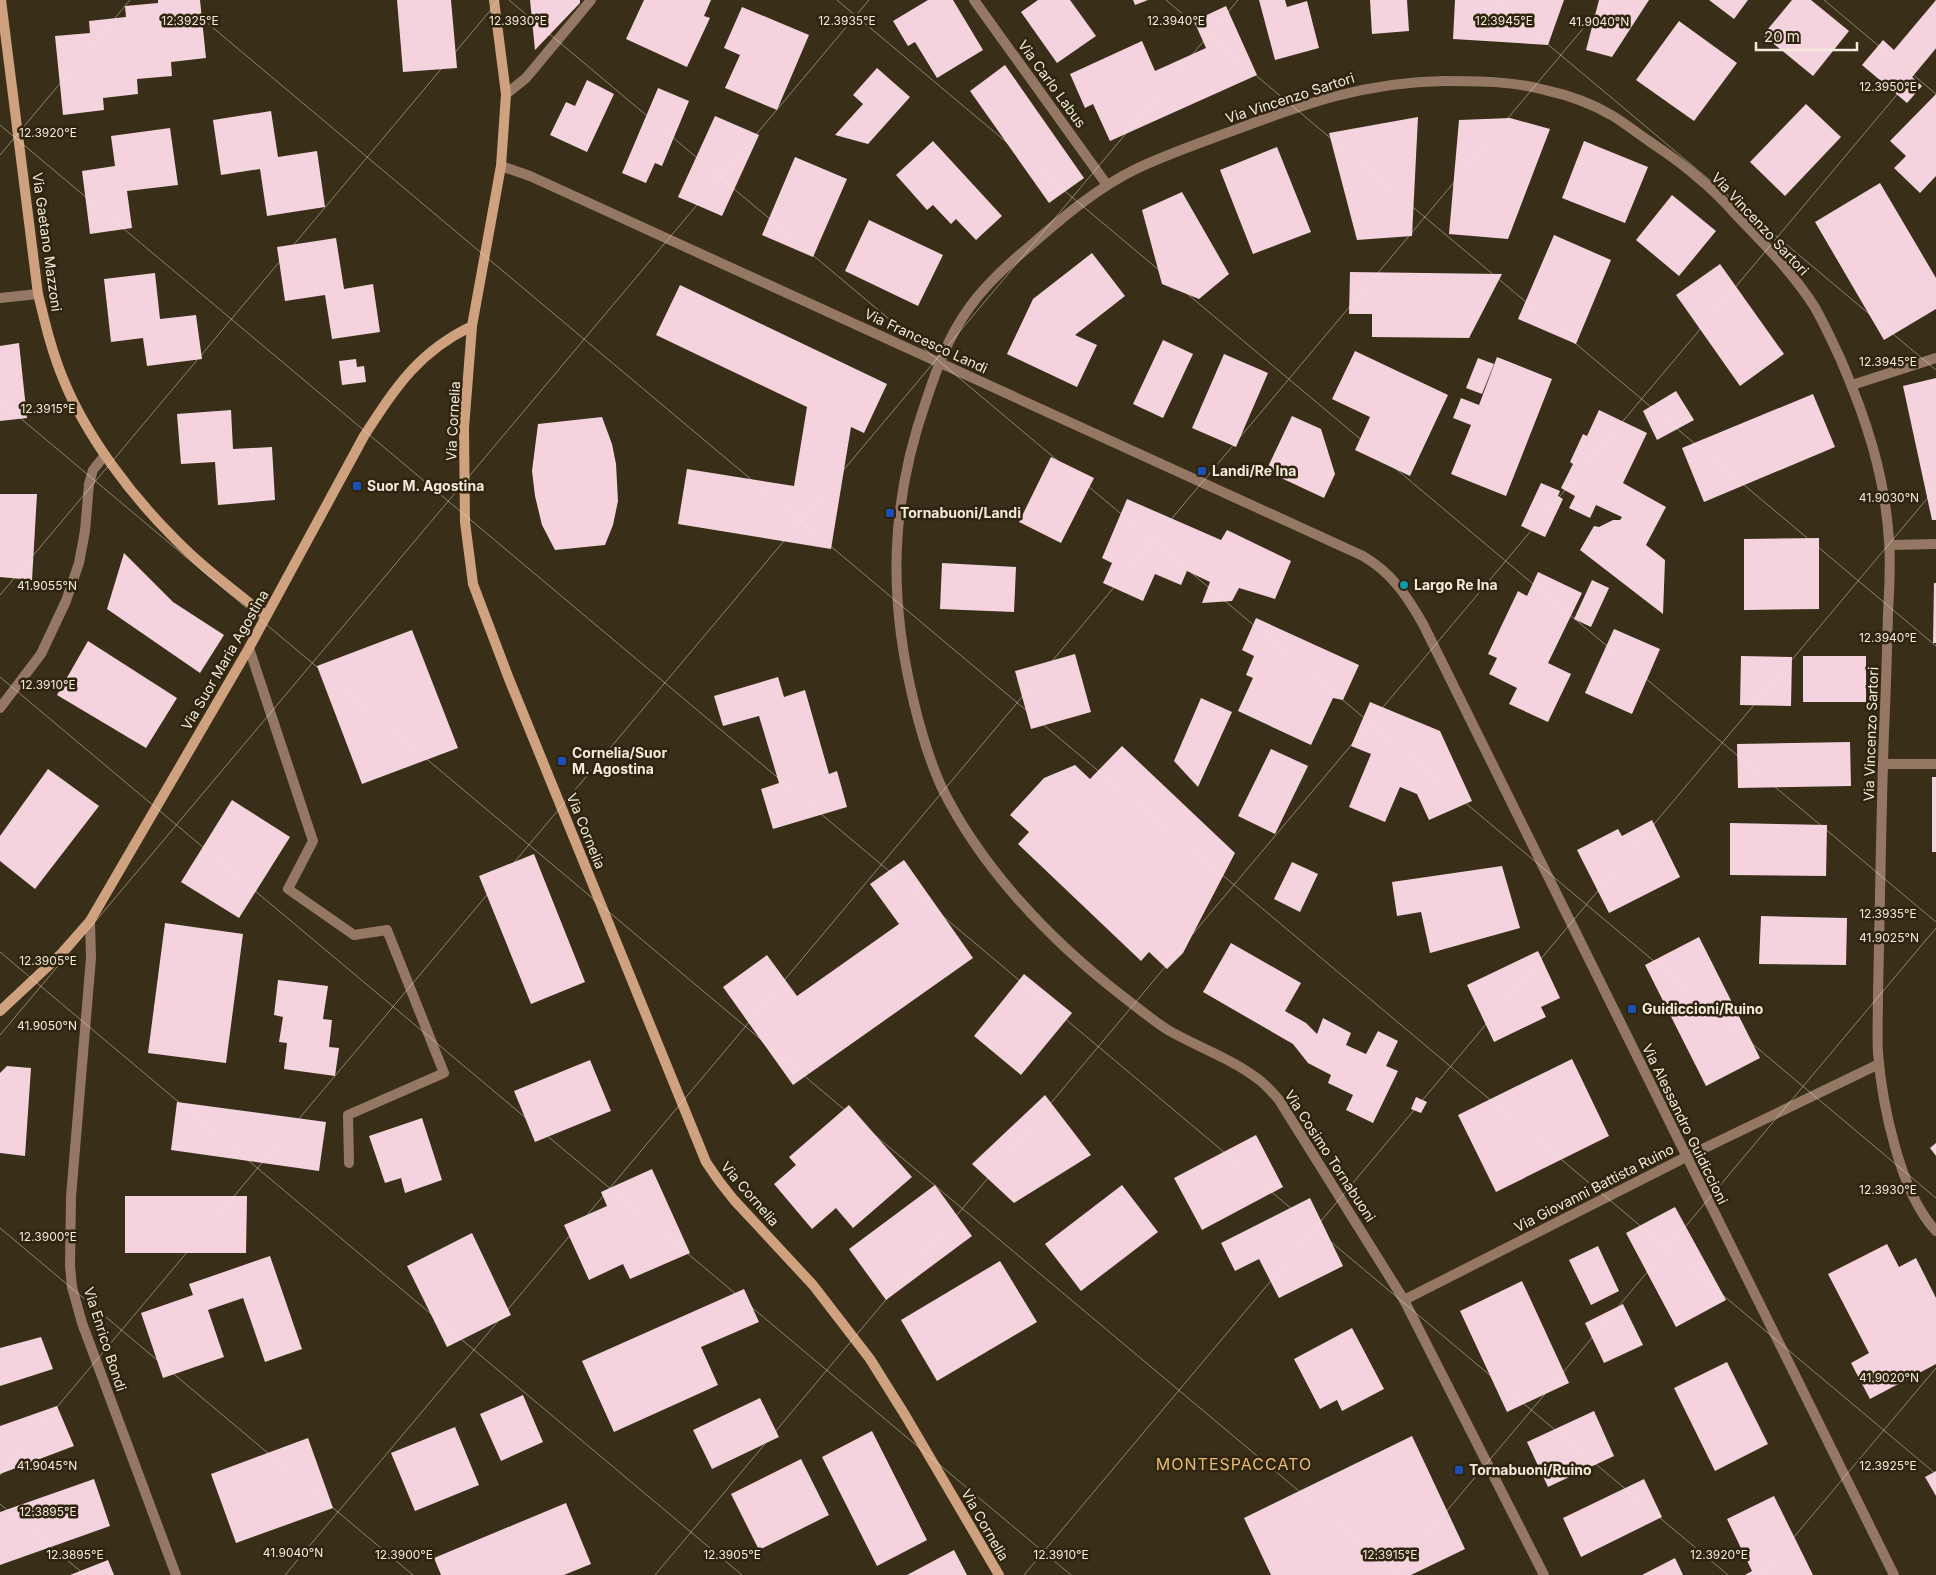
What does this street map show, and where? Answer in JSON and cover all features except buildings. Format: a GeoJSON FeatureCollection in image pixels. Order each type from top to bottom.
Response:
{"type":"FeatureCollection","features":[{"type":"Feature","properties":{"kind":"street","name":"Via Gaetano Mazzoni"},"geometry":{"type":"LineString","coordinates":[[1,0],[38,294],[48,337],[64,380],[82,419],[105,455],[149,512],[174,539],[266,616]]}},
{"type":"Feature","properties":{"kind":"street","name":"Via Cornelia"},"geometry":{"type":"LineString","coordinates":[[494,0],[506,94],[502,166],[472,326],[464,436],[465,522],[473,584],[509,679],[706,1162],[734,1200],[813,1285],[870,1359],[999,1575]]}},
{"type":"Feature","properties":{"kind":"street"},"geometry":{"type":"LineString","coordinates":[[506,94],[526,78],[591,0]]}},
{"type":"Feature","properties":{"kind":"street","name":"Via Carlo Labus"},"geometry":{"type":"LineString","coordinates":[[974,0],[1107,184]]}},
{"type":"Feature","properties":{"kind":"street","name":"Via Vincenzo Sartori"},"geometry":{"type":"LineString","coordinates":[[939,362],[961,319],[993,278],[1066,215],[1107,184],[1155,160],[1267,118],[1340,94],[1365,88],[1418,81],[1469,80],[1538,88],[1604,110],[1686,167],[1720,197],[1763,243],[1812,304],[1830,336],[1852,385],[1867,424],[1875,452],[1887,514],[1890,545],[1877,1046],[1886,1108],[1905,1178],[1926,1221],[1936,1231]]}},
{"type":"Feature","properties":{"kind":"street","name":"Via Francesco Landi"},"geometry":{"type":"LineString","coordinates":[[502,166],[530,176],[939,362],[1376,564],[1400,587],[1420,618],[1452,684]]}},
{"type":"Feature","properties":{"kind":"street"},"geometry":{"type":"LineString","coordinates":[[0,298],[38,294]]}},
{"type":"Feature","properties":{"kind":"street","name":"Via Suor Maria Agostina"},"geometry":{"type":"LineString","coordinates":[[0,1011],[65,950],[90,921],[249,648],[364,436],[381,410],[420,361],[447,339],[472,326]]}},
{"type":"Feature","properties":{"kind":"street"},"geometry":{"type":"LineString","coordinates":[[1852,385],[1936,358]]}},
{"type":"Feature","properties":{"kind":"street","name":"Via Cosimo Tornabuoni"},"geometry":{"type":"LineString","coordinates":[[939,362],[904,477],[898,525],[896,577],[902,651],[923,742],[944,792],[959,818],[1006,885],[1072,954],[1162,1027],[1262,1081],[1279,1100],[1404,1300],[1544,1575]]}},
{"type":"Feature","properties":{"kind":"street"},"geometry":{"type":"LineString","coordinates":[[0,708],[41,654],[66,601],[79,564],[89,484],[93,470],[105,455]]}},
{"type":"Feature","properties":{"kind":"street"},"geometry":{"type":"LineString","coordinates":[[1890,545],[1936,544]]}},
{"type":"Feature","properties":{"kind":"street"},"geometry":{"type":"LineString","coordinates":[[249,648],[313,841],[288,889],[354,935],[387,930],[444,1073],[348,1115],[349,1163]]}},
{"type":"Feature","properties":{"kind":"street","name":"Via Alessandro Guidiccioni"},"geometry":{"type":"LineString","coordinates":[[1452,684],[1894,1575]]}},
{"type":"Feature","properties":{"kind":"street"},"geometry":{"type":"LineString","coordinates":[[1883,764],[1936,764]]}},
{"type":"Feature","properties":{"kind":"street","name":"Via Enrico Bondi"},"geometry":{"type":"LineString","coordinates":[[90,921],[91,958],[71,1197],[71,1276],[82,1323],[176,1575]]}},
{"type":"Feature","properties":{"kind":"street","name":"Via Giovanni Battista Ruino"},"geometry":{"type":"LineString","coordinates":[[1404,1300],[1686,1157],[1879,1064]]}},
{"type":"Feature","properties":{"kind":"place","name":"Landi/Re Ina"},"geometry":{"type":"Point","coordinates":[1202,471]}},
{"type":"Feature","properties":{"kind":"place","name":"Suor M. Agostina"},"geometry":{"type":"Point","coordinates":[357,486]}},
{"type":"Feature","properties":{"kind":"place","name":"Tornabuoni/Landi"},"geometry":{"type":"Point","coordinates":[890,513]}},
{"type":"Feature","properties":{"kind":"place","name":"Largo Re Ina"},"geometry":{"type":"Point","coordinates":[1404,585]}},
{"type":"Feature","properties":{"kind":"place","name":"Cornelia/Suor M. Agostina"},"geometry":{"type":"Point","coordinates":[562,761]}},
{"type":"Feature","properties":{"kind":"place","name":"Guidiccioni/Ruino"},"geometry":{"type":"Point","coordinates":[1632,1009]}},
{"type":"Feature","properties":{"kind":"place","name":"Tornabuoni/Ruino"},"geometry":{"type":"Point","coordinates":[1459,1470]}},
{"type":"Feature","properties":{"kind":"district","name":"MONTESPACCATO"},"geometry":{"type":"Point","coordinates":[1234,1464]}}]}
